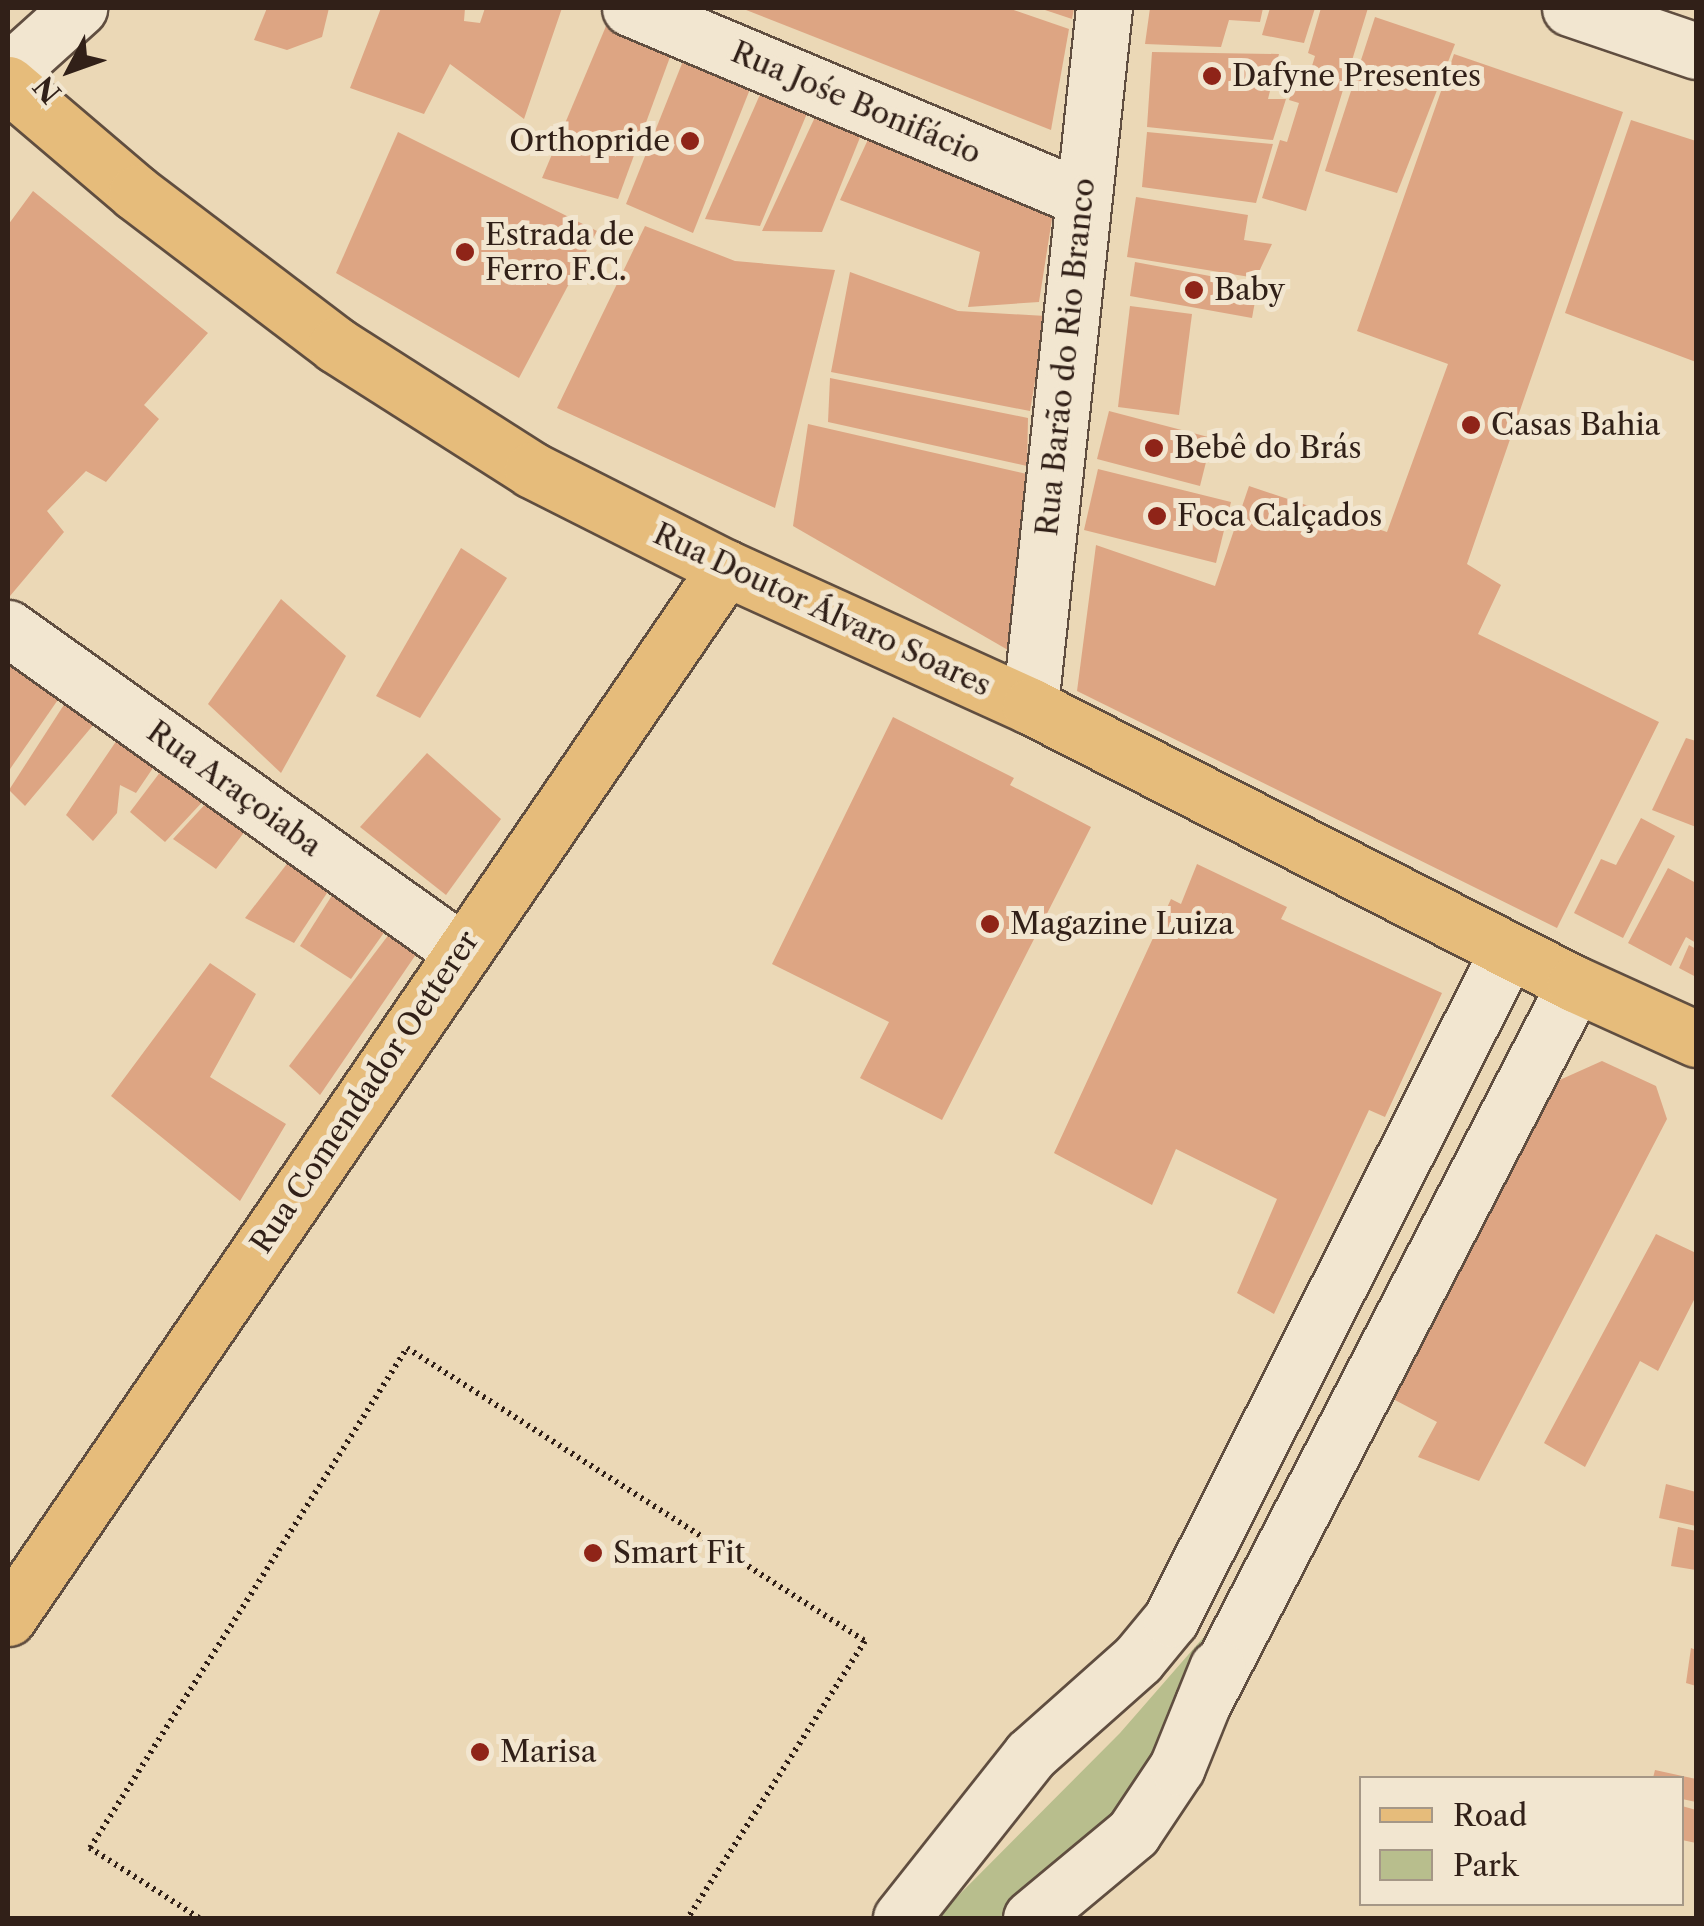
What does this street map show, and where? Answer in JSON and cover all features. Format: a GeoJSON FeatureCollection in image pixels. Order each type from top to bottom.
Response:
{"type":"FeatureCollection","features":[{"type":"Feature","properties":{"kind":"main road","name":"Rua Doutor Álvaro Soares"},"geometry":{"type":"LineString","coordinates":[[8,84],[136,193],[336,346],[532,470],[726,568],[1030,706],[1575,984],[1696,1039]]}},
{"type":"Feature","properties":{"kind":"main road","name":"Rua Comendador Oetterer"},"geometry":{"type":"LineString","coordinates":[[8,1618],[726,568]]}},
{"type":"Feature","properties":{"kind":"street"},"geometry":{"type":"LineString","coordinates":[[8,72],[79,8]]}},
{"type":"Feature","properties":{"kind":"street","name":"Rua Jośe Bonifácio"},"geometry":{"type":"LineString","coordinates":[[630,8],[1083,198]]}},
{"type":"Feature","properties":{"kind":"street","name":"Rua Barão do Rio Branco"},"geometry":{"type":"LineString","coordinates":[[1030,706],[1104,8]]}},
{"type":"Feature","properties":{"kind":"street"},"geometry":{"type":"LineString","coordinates":[[1570,8],[1696,51]]}},
{"type":"Feature","properties":{"kind":"street","name":"Rua Araçoiaba"},"geometry":{"type":"LineString","coordinates":[[8,628],[461,951]]}},
{"type":"Feature","properties":{"kind":"street"},"geometry":{"type":"LineString","coordinates":[[901,1918],[1030,1755],[1138,1658],[1171,1619],[1508,950]]}},
{"type":"Feature","properties":{"kind":"street"},"geometry":{"type":"LineString","coordinates":[[1204,1700],[1575,984]]}},
{"type":"Feature","properties":{"kind":"street"},"geometry":{"type":"LineString","coordinates":[[1031,1918],[1133,1833],[1177,1768],[1284,1502],[1285,1480],[1274,1460],[1258,1450]]}},
{"type":"Feature","properties":{"kind":"path"},"geometry":{"type":"LineString","coordinates":[[200,1918],[90,1848],[407,1348],[865,1641],[688,1918]]}},
{"type":"Feature","properties":{"kind":"green space"},"geometry":{"type":"Polygon","coordinates":[[[1229,1608],[1139,1804],[1011,1918],[936,1918],[1120,1733],[1229,1608]]]}},
{"type":"Feature","properties":{"kind":"building"},"geometry":{"type":"Polygon","coordinates":[[[267,8],[329,8],[322,37],[287,50],[254,40],[267,8]]]}},
{"type":"Feature","properties":{"kind":"building"},"geometry":{"type":"Polygon","coordinates":[[[381,8],[465,8],[464,21],[480,23],[485,8],[562,8],[524,119],[450,64],[424,114],[350,88],[381,8]]]}},
{"type":"Feature","properties":{"kind":"building"},"geometry":{"type":"Polygon","coordinates":[[[741,8],[1008,8],[1069,29],[1051,130],[741,8]]]}},
{"type":"Feature","properties":{"kind":"building"},"geometry":{"type":"Polygon","coordinates":[[[1039,8],[1074,8],[1072,19],[1039,8]]]}},
{"type":"Feature","properties":{"kind":"building"},"geometry":{"type":"Polygon","coordinates":[[[1150,8],[1263,8],[1260,22],[1229,20],[1221,47],[1145,44],[1150,8]]]}},
{"type":"Feature","properties":{"kind":"building"},"geometry":{"type":"Polygon","coordinates":[[[1270,8],[1315,8],[1304,43],[1262,35],[1270,8]]]}},
{"type":"Feature","properties":{"kind":"building"},"geometry":{"type":"Polygon","coordinates":[[[1321,8],[1368,8],[1306,211],[1262,198],[1280,140],[1287,142],[1299,103],[1289,100],[1298,72],[1309,76],[1315,56],[1308,53],[1321,8]]]}},
{"type":"Feature","properties":{"kind":"building"},"geometry":{"type":"Polygon","coordinates":[[[1375,17],[1455,44],[1397,193],[1325,171],[1375,17]]]}},
{"type":"Feature","properties":{"kind":"building"},"geometry":{"type":"Polygon","coordinates":[[[609,19],[670,57],[618,199],[542,178],[609,19]]]}},
{"type":"Feature","properties":{"kind":"building","name":"Dafyne Presentes"},"geometry":{"type":"Polygon","coordinates":[[[1152,52],[1279,54],[1268,99],[1286,99],[1273,140],[1147,127],[1152,52]]]}},
{"type":"Feature","properties":{"kind":"building","name":"Casas Bahia"},"geometry":{"type":"Polygon","coordinates":[[[1454,54],[1623,112],[1467,564],[1501,585],[1478,634],[1659,722],[1557,928],[1077,691],[1096,545],[1215,586],[1249,486],[1387,532],[1448,364],[1357,331],[1454,54]]]}},
{"type":"Feature","properties":{"kind":"building","name":"Orthopride"},"geometry":{"type":"Polygon","coordinates":[[[685,56],[754,79],[693,233],[626,204],[685,56]]]}},
{"type":"Feature","properties":{"kind":"building"},"geometry":{"type":"Polygon","coordinates":[[[762,90],[808,111],[760,226],[705,219],[762,90]]]}},
{"type":"Feature","properties":{"kind":"building"},"geometry":{"type":"Polygon","coordinates":[[[822,102],[865,125],[822,232],[762,231],[822,102]]]}},
{"type":"Feature","properties":{"kind":"building"},"geometry":{"type":"Polygon","coordinates":[[[1631,120],[1696,141],[1696,362],[1565,313],[1631,120]]]}},
{"type":"Feature","properties":{"kind":"building","name":"Estrada de Ferro F.C."},"geometry":{"type":"Polygon","coordinates":[[[398,132],[597,231],[519,378],[336,273],[398,132]]]}},
{"type":"Feature","properties":{"kind":"building"},"geometry":{"type":"Polygon","coordinates":[[[1147,132],[1273,144],[1256,203],[1142,187],[1147,132]]]}},
{"type":"Feature","properties":{"kind":"building"},"geometry":{"type":"Polygon","coordinates":[[[871,133],[1054,206],[1039,302],[968,307],[980,252],[840,200],[871,133]]]}},
{"type":"Feature","properties":{"kind":"building"},"geometry":{"type":"Polygon","coordinates":[[[33,191],[208,333],[144,405],[159,419],[106,482],[86,471],[47,511],[64,532],[10,596],[8,225],[33,191]]]}},
{"type":"Feature","properties":{"kind":"building"},"geometry":{"type":"Polygon","coordinates":[[[1136,197],[1248,215],[1244,240],[1272,244],[1256,278],[1127,257],[1136,197]]]}},
{"type":"Feature","properties":{"kind":"building"},"geometry":{"type":"Polygon","coordinates":[[[645,226],[735,261],[835,270],[775,508],[557,408],[645,226]]]}},
{"type":"Feature","properties":{"kind":"building","name":"Baby"},"geometry":{"type":"Polygon","coordinates":[[[1135,262],[1258,285],[1252,318],[1130,296],[1135,262]]]}},
{"type":"Feature","properties":{"kind":"building"},"geometry":{"type":"Polygon","coordinates":[[[850,272],[958,311],[1046,316],[1030,411],[831,372],[850,272]]]}},
{"type":"Feature","properties":{"kind":"building","name":"Bebê do Brás"},"geometry":{"type":"Polygon","coordinates":[[[1130,306],[1192,314],[1179,415],[1118,407],[1130,306]]]}},
{"type":"Feature","properties":{"kind":"building"},"geometry":{"type":"Polygon","coordinates":[[[830,378],[1028,418],[1027,466],[828,422],[830,378]]]}},
{"type":"Feature","properties":{"kind":"building","name":"Bebê do Brás"},"geometry":{"type":"Polygon","coordinates":[[[1109,411],[1212,438],[1200,486],[1097,459],[1109,411]]]}},
{"type":"Feature","properties":{"kind":"building"},"geometry":{"type":"Polygon","coordinates":[[[808,424],[1031,475],[1008,650],[793,526],[808,424]]]}},
{"type":"Feature","properties":{"kind":"building","name":"Foca Calçados"},"geometry":{"type":"Polygon","coordinates":[[[1098,469],[1231,502],[1216,563],[1084,530],[1098,469]]]}},
{"type":"Feature","properties":{"kind":"building"},"geometry":{"type":"Polygon","coordinates":[[[461,548],[507,578],[420,718],[376,696],[461,548]]]}},
{"type":"Feature","properties":{"kind":"building"},"geometry":{"type":"Polygon","coordinates":[[[281,599],[346,656],[281,773],[208,704],[281,599]]]}},
{"type":"Feature","properties":{"kind":"building"},"geometry":{"type":"Polygon","coordinates":[[[8,648],[64,691],[8,772],[8,648]]]}},
{"type":"Feature","properties":{"kind":"building"},"geometry":{"type":"Polygon","coordinates":[[[69,697],[100,717],[25,806],[9,790],[69,697]]]}},
{"type":"Feature","properties":{"kind":"building"},"geometry":{"type":"Polygon","coordinates":[[[893,717],[1014,778],[1010,785],[1091,827],[942,1120],[860,1078],[889,1022],[772,964],[893,717]]]}},
{"type":"Feature","properties":{"kind":"building"},"geometry":{"type":"Polygon","coordinates":[[[119,737],[155,765],[136,793],[120,785],[117,813],[93,841],[66,815],[119,737]]]}},
{"type":"Feature","properties":{"kind":"building"},"geometry":{"type":"Polygon","coordinates":[[[1686,738],[1696,741],[1696,827],[1652,810],[1686,738]]]}},
{"type":"Feature","properties":{"kind":"building"},"geometry":{"type":"Polygon","coordinates":[[[427,753],[501,819],[446,895],[360,827],[427,753]]]}},
{"type":"Feature","properties":{"kind":"building"},"geometry":{"type":"Polygon","coordinates":[[[164,767],[206,798],[165,842],[130,812],[164,767]]]}},
{"type":"Feature","properties":{"kind":"building"},"geometry":{"type":"Polygon","coordinates":[[[210,799],[249,826],[216,869],[173,839],[210,799]]]}},
{"type":"Feature","properties":{"kind":"building"},"geometry":{"type":"Polygon","coordinates":[[[1641,818],[1675,836],[1623,938],[1574,913],[1601,859],[1616,865],[1641,818]]]}},
{"type":"Feature","properties":{"kind":"building"},"geometry":{"type":"Polygon","coordinates":[[[293,856],[329,890],[294,943],[245,918],[293,856]]]}},
{"type":"Feature","properties":{"kind":"building"},"geometry":{"type":"Polygon","coordinates":[[[1197,864],[1287,907],[1281,919],[1442,993],[1385,1117],[1369,1110],[1274,1314],[1237,1293],[1277,1199],[1176,1149],[1152,1205],[1054,1153],[1171,899],[1181,904],[1197,864]]]}},
{"type":"Feature","properties":{"kind":"building"},"geometry":{"type":"Polygon","coordinates":[[[1668,868],[1696,883],[1696,943],[1686,937],[1671,966],[1628,943],[1668,868]]]}},
{"type":"Feature","properties":{"kind":"building"},"geometry":{"type":"Polygon","coordinates":[[[336,889],[388,927],[351,979],[300,946],[336,889]]]}},
{"type":"Feature","properties":{"kind":"building"},"geometry":{"type":"Polygon","coordinates":[[[393,929],[419,950],[320,1095],[289,1066],[393,929]]]}},
{"type":"Feature","properties":{"kind":"building"},"geometry":{"type":"Polygon","coordinates":[[[1689,945],[1696,949],[1696,977],[1679,968],[1689,945]]]}},
{"type":"Feature","properties":{"kind":"building"},"geometry":{"type":"Polygon","coordinates":[[[210,963],[256,994],[210,1077],[286,1124],[240,1201],[111,1096],[210,963]]]}},
{"type":"Feature","properties":{"kind":"building"},"geometry":{"type":"Polygon","coordinates":[[[1602,1061],[1656,1086],[1667,1119],[1479,1481],[1418,1457],[1437,1422],[1393,1399],[1544,1087],[1602,1061]]]}},
{"type":"Feature","properties":{"kind":"building"},"geometry":{"type":"Polygon","coordinates":[[[1656,1234],[1696,1253],[1696,1296],[1658,1371],[1640,1361],[1585,1467],[1544,1443],[1656,1234]]]}},
{"type":"Feature","properties":{"kind":"building"},"geometry":{"type":"Polygon","coordinates":[[[1666,1484],[1696,1492],[1696,1526],[1659,1518],[1666,1484]]]}},
{"type":"Feature","properties":{"kind":"building"},"geometry":{"type":"Polygon","coordinates":[[[1678,1527],[1696,1531],[1696,1570],[1671,1566],[1678,1527]]]}},
{"type":"Feature","properties":{"kind":"building"},"geometry":{"type":"Polygon","coordinates":[[[1691,1648],[1696,1650],[1696,1686],[1686,1683],[1691,1648]]]}},
{"type":"Feature","properties":{"kind":"building"},"geometry":{"type":"Polygon","coordinates":[[[1655,1770],[1682,1776],[1654,1776],[1655,1770]]]}},
{"type":"Feature","properties":{"kind":"building"},"geometry":{"type":"Polygon","coordinates":[[[1684,1776],[1696,1779],[1696,1802],[1684,1799],[1684,1776]]]}},
{"type":"Feature","properties":{"kind":"building"},"geometry":{"type":"Polygon","coordinates":[[[1684,1807],[1696,1810],[1696,1843],[1684,1840],[1684,1807]]]}},
{"type":"Feature","properties":{"kind":"place","name":"Dafyne Presentes"},"geometry":{"type":"Point","coordinates":[1212,76]}},
{"type":"Feature","properties":{"kind":"place","name":"Orthopride"},"geometry":{"type":"Point","coordinates":[690,141]}},
{"type":"Feature","properties":{"kind":"place","name":"Estrada de Ferro F.C."},"geometry":{"type":"Point","coordinates":[465,252]}},
{"type":"Feature","properties":{"kind":"place","name":"Baby"},"geometry":{"type":"Point","coordinates":[1194,290]}},
{"type":"Feature","properties":{"kind":"place","name":"Casas Bahia"},"geometry":{"type":"Point","coordinates":[1471,425]}},
{"type":"Feature","properties":{"kind":"place","name":"Bebê do Brás"},"geometry":{"type":"Point","coordinates":[1154,448]}},
{"type":"Feature","properties":{"kind":"place","name":"Foca Calçados"},"geometry":{"type":"Point","coordinates":[1157,516]}},
{"type":"Feature","properties":{"kind":"place","name":"Magazine Luiza"},"geometry":{"type":"Point","coordinates":[990,924]}},
{"type":"Feature","properties":{"kind":"place","name":"Smart Fit"},"geometry":{"type":"Point","coordinates":[593,1553]}},
{"type":"Feature","properties":{"kind":"place","name":"Marisa"},"geometry":{"type":"Point","coordinates":[480,1752]}}]}
